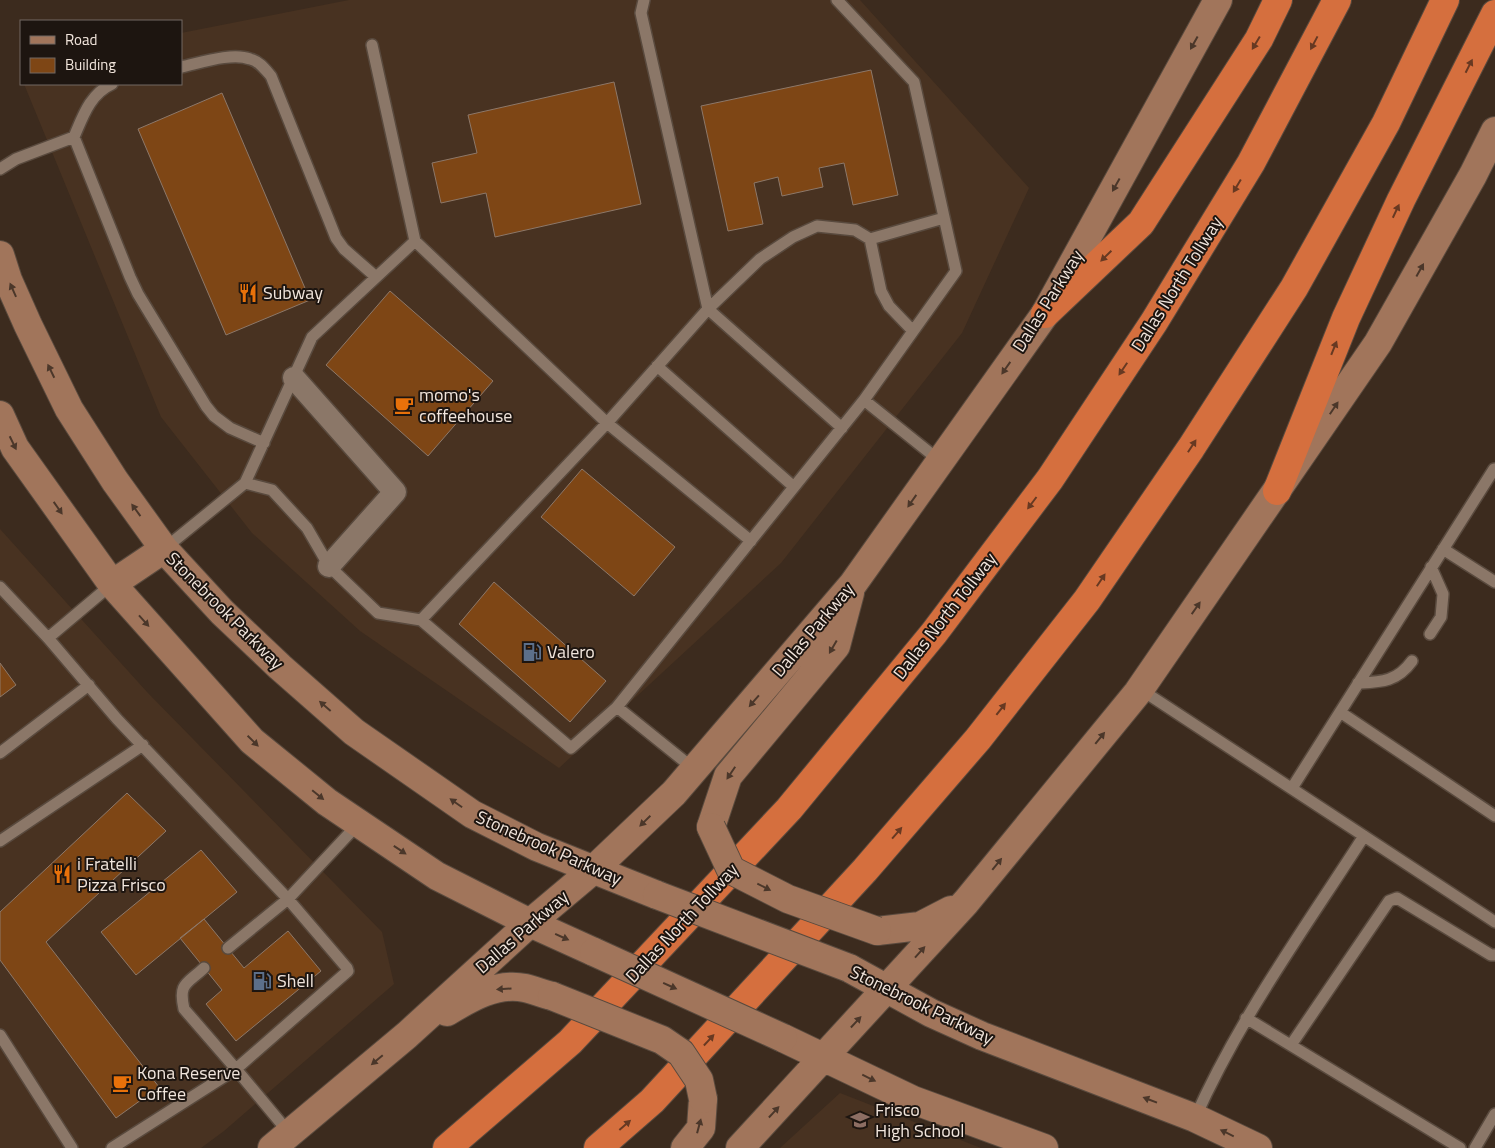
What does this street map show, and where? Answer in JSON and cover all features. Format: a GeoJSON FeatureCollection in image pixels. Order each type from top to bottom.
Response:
{"type":"FeatureCollection","features":[{"type":"Feature","properties":{"kind":"highway"},"geometry":{"type":"LineString","coordinates":[[1045,314],[1141,223],[1259,39],[1278,0]]}},
{"type":"Feature","properties":{"kind":"highway","name":"Dallas North Tollway"},"geometry":{"type":"LineString","coordinates":[[447,1148],[570,1042],[789,809],[934,633],[1050,479],[1154,322],[1251,163],[1337,0]]}},
{"type":"Feature","properties":{"kind":"highway"},"geometry":{"type":"LineString","coordinates":[[598,1148],[652,1101],[865,870],[978,739],[1087,600],[1191,448],[1294,288],[1386,123],[1445,0]]}},
{"type":"Feature","properties":{"kind":"highway"},"geometry":{"type":"LineString","coordinates":[[1277,492],[1346,318],[1401,200],[1495,14]]}},
{"type":"Feature","properties":{"kind":"main road","name":"Dallas Parkway"},"geometry":{"type":"LineString","coordinates":[[281,1141],[407,1035],[530,923],[594,870],[674,793],[852,584],[1045,314],[1218,0]]}},
{"type":"Feature","properties":{"kind":"main road"},"geometry":{"type":"LineString","coordinates":[[740,1148],[966,902],[1140,689],[1378,343],[1473,175],[1495,131]]}},
{"type":"Feature","properties":{"kind":"main road","name":"Stonebrook Parkway"},"geometry":{"type":"LineString","coordinates":[[0,255],[8,280],[69,409],[115,481],[164,549],[222,612],[280,667],[354,732],[472,814],[537,847],[849,968],[931,1013],[982,1036],[1196,1118],[1258,1148]]}},
{"type":"Feature","properties":{"kind":"main road"},"geometry":{"type":"LineString","coordinates":[[0,415],[14,448],[112,584],[252,740],[328,802],[437,876],[530,923],[784,1038],[913,1100],[1044,1148]]}},
{"type":"Feature","properties":{"kind":"main road"},"geometry":{"type":"LineString","coordinates":[[112,584],[164,549]]}},
{"type":"Feature","properties":{"kind":"main road"},"geometry":{"type":"LineString","coordinates":[[852,584],[836,646],[728,776],[711,827],[731,870],[788,899],[877,931],[920,926],[966,902]]}},
{"type":"Feature","properties":{"kind":"main road"},"geometry":{"type":"LineString","coordinates":[[407,1035],[483,993],[499,988],[523,988],[552,996],[662,1040],[681,1053],[699,1080],[703,1099],[701,1128],[685,1148]]}},
{"type":"Feature","properties":{"kind":"street"},"geometry":{"type":"LineString","coordinates":[[294,378],[395,492],[328,566]]}},
{"type":"Feature","properties":{"kind":"lane"},"geometry":{"type":"LineString","coordinates":[[644,0],[641,13],[708,309],[842,428]]}},
{"type":"Feature","properties":{"kind":"lane"},"geometry":{"type":"LineString","coordinates":[[245,483],[272,490],[307,528],[328,566],[378,613],[421,620],[571,748],[616,707],[751,541],[864,400],[956,271],[914,82],[837,0]]}},
{"type":"Feature","properties":{"kind":"lane"},"geometry":{"type":"LineString","coordinates":[[372,45],[415,241],[607,423],[751,541]]}},
{"type":"Feature","properties":{"kind":"lane"},"geometry":{"type":"LineString","coordinates":[[182,67],[238,57],[250,58],[262,66],[271,76],[336,238],[344,249],[376,277]]}},
{"type":"Feature","properties":{"kind":"lane"},"geometry":{"type":"LineString","coordinates":[[111,85],[93,97],[85,109],[74,137],[130,277],[138,294],[206,406],[223,424],[264,443]]}},
{"type":"Feature","properties":{"kind":"lane"},"geometry":{"type":"LineString","coordinates":[[0,169],[16,159],[74,137]]}},
{"type":"Feature","properties":{"kind":"lane"},"geometry":{"type":"LineString","coordinates":[[421,620],[607,423],[708,309],[760,259],[793,237],[817,226],[855,230],[870,239],[944,218]]}},
{"type":"Feature","properties":{"kind":"lane"},"geometry":{"type":"LineString","coordinates":[[870,239],[881,291],[888,306],[913,331]]}},
{"type":"Feature","properties":{"kind":"lane"},"geometry":{"type":"LineString","coordinates":[[164,549],[245,483],[312,337],[415,241]]}},
{"type":"Feature","properties":{"kind":"lane"},"geometry":{"type":"LineString","coordinates":[[657,366],[794,487]]}},
{"type":"Feature","properties":{"kind":"lane"},"geometry":{"type":"LineString","coordinates":[[864,400],[940,461]]}},
{"type":"Feature","properties":{"kind":"lane"},"geometry":{"type":"LineString","coordinates":[[1292,788],[1494,469]]}},
{"type":"Feature","properties":{"kind":"lane"},"geometry":{"type":"LineString","coordinates":[[1443,549],[1495,582]]}},
{"type":"Feature","properties":{"kind":"lane"},"geometry":{"type":"LineString","coordinates":[[1430,634],[1441,617],[1443,594],[1431,567]]}},
{"type":"Feature","properties":{"kind":"lane"},"geometry":{"type":"LineString","coordinates":[[48,638],[112,584]]}},
{"type":"Feature","properties":{"kind":"lane"},"geometry":{"type":"LineString","coordinates":[[0,587],[48,638],[143,746],[288,899],[348,970],[236,1069],[112,1148]]}},
{"type":"Feature","properties":{"kind":"lane"},"geometry":{"type":"LineString","coordinates":[[1358,683],[1384,682],[1405,671],[1412,661]]}},
{"type":"Feature","properties":{"kind":"lane"},"geometry":{"type":"LineString","coordinates":[[0,754],[89,685]]}},
{"type":"Feature","properties":{"kind":"lane"},"geometry":{"type":"LineString","coordinates":[[1140,689],[1495,922]]}},
{"type":"Feature","properties":{"kind":"lane"},"geometry":{"type":"LineString","coordinates":[[616,707],[694,770]]}},
{"type":"Feature","properties":{"kind":"lane"},"geometry":{"type":"LineString","coordinates":[[1340,712],[1495,816]]}},
{"type":"Feature","properties":{"kind":"lane"},"geometry":{"type":"LineString","coordinates":[[0,841],[143,746]]}},
{"type":"Feature","properties":{"kind":"lane"},"geometry":{"type":"LineString","coordinates":[[228,948],[288,899],[359,823]]}},
{"type":"Feature","properties":{"kind":"lane"},"geometry":{"type":"LineString","coordinates":[[1196,1118],[1210,1084],[1246,1018],[1364,836]]}},
{"type":"Feature","properties":{"kind":"lane"},"geometry":{"type":"LineString","coordinates":[[1291,1045],[1389,901],[1397,898],[1492,955],[1495,955]]}},
{"type":"Feature","properties":{"kind":"lane"},"geometry":{"type":"LineString","coordinates":[[204,968],[182,987],[181,996],[184,1009],[236,1069],[281,1141]]}},
{"type":"Feature","properties":{"kind":"lane"},"geometry":{"type":"LineString","coordinates":[[1246,1018],[1460,1148]]}},
{"type":"Feature","properties":{"kind":"lane"},"geometry":{"type":"LineString","coordinates":[[0,1035],[72,1148]]}},
{"type":"Feature","properties":{"kind":"lane"},"geometry":{"type":"LineString","coordinates":[[1475,1148],[1495,1114]]}},
{"type":"Feature","properties":{"kind":"shaded area"},"geometry":{"type":"Polygon","coordinates":[[[349,0],[860,0],[1029,188],[962,333],[781,563],[559,768],[360,631],[252,533],[161,417],[24,85],[182,85],[182,33],[349,0]]]}},
{"type":"Feature","properties":{"kind":"shaded area"},"geometry":{"type":"Polygon","coordinates":[[[0,529],[147,692],[382,932],[394,984],[224,1131],[201,1148],[0,1148],[0,529]]]}},
{"type":"Feature","properties":{"kind":"shaded area","name":"Frisco High School"},"geometry":{"type":"Polygon","coordinates":[[[840,1093],[981,1148],[780,1148],[840,1093]]]}},
{"type":"Feature","properties":{"kind":"building"},"geometry":{"type":"Polygon","coordinates":[[[871,70],[898,195],[853,205],[844,163],[819,168],[823,187],[782,196],[778,177],[754,183],[763,224],[728,231],[701,106],[871,70]]]}},
{"type":"Feature","properties":{"kind":"building"},"geometry":{"type":"Polygon","coordinates":[[[614,82],[641,204],[495,237],[486,193],[441,203],[432,163],[477,153],[468,115],[614,82]]]}},
{"type":"Feature","properties":{"kind":"building"},"geometry":{"type":"Polygon","coordinates":[[[222,93],[310,300],[226,335],[138,129],[222,93]]]}},
{"type":"Feature","properties":{"kind":"building"},"geometry":{"type":"Polygon","coordinates":[[[390,291],[493,381],[428,456],[326,365],[390,291]]]}},
{"type":"Feature","properties":{"kind":"building"},"geometry":{"type":"Polygon","coordinates":[[[582,469],[675,547],[634,596],[541,517],[582,469]]]}},
{"type":"Feature","properties":{"kind":"building","name":"Valero"},"geometry":{"type":"Polygon","coordinates":[[[494,582],[606,681],[570,722],[459,624],[494,582]]]}},
{"type":"Feature","properties":{"kind":"building"},"geometry":{"type":"Polygon","coordinates":[[[0,663],[16,685],[0,697],[0,663]]]}},
{"type":"Feature","properties":{"kind":"building"},"geometry":{"type":"Polygon","coordinates":[[[127,793],[166,831],[46,942],[159,1087],[116,1118],[0,960],[0,912],[127,793]]]}},
{"type":"Feature","properties":{"kind":"building"},"geometry":{"type":"Polygon","coordinates":[[[201,850],[237,892],[136,975],[101,932],[201,850]]]}},
{"type":"Feature","properties":{"kind":"building","name":"Shell"},"geometry":{"type":"Polygon","coordinates":[[[204,919],[244,968],[288,931],[321,971],[236,1041],[206,1004],[222,990],[180,938],[204,919]]]}},
{"type":"Feature","properties":{"kind":"place","name":"Subway"},"geometry":{"type":"Point","coordinates":[248,293]}},
{"type":"Feature","properties":{"kind":"place","name":"momo's coffeehouse"},"geometry":{"type":"Point","coordinates":[404,405]}},
{"type":"Feature","properties":{"kind":"place","name":"Valero"},"geometry":{"type":"Point","coordinates":[532,652]}},
{"type":"Feature","properties":{"kind":"place","name":"i Fratelli Pizza Frisco"},"geometry":{"type":"Point","coordinates":[62,874]}},
{"type":"Feature","properties":{"kind":"place","name":"Shell"},"geometry":{"type":"Point","coordinates":[262,981]}},
{"type":"Feature","properties":{"kind":"place","name":"Kona Reserve Coffee"},"geometry":{"type":"Point","coordinates":[122,1083]}},
{"type":"Feature","properties":{"kind":"place","name":"Frisco High School"},"geometry":{"type":"Point","coordinates":[860,1120]}}]}
